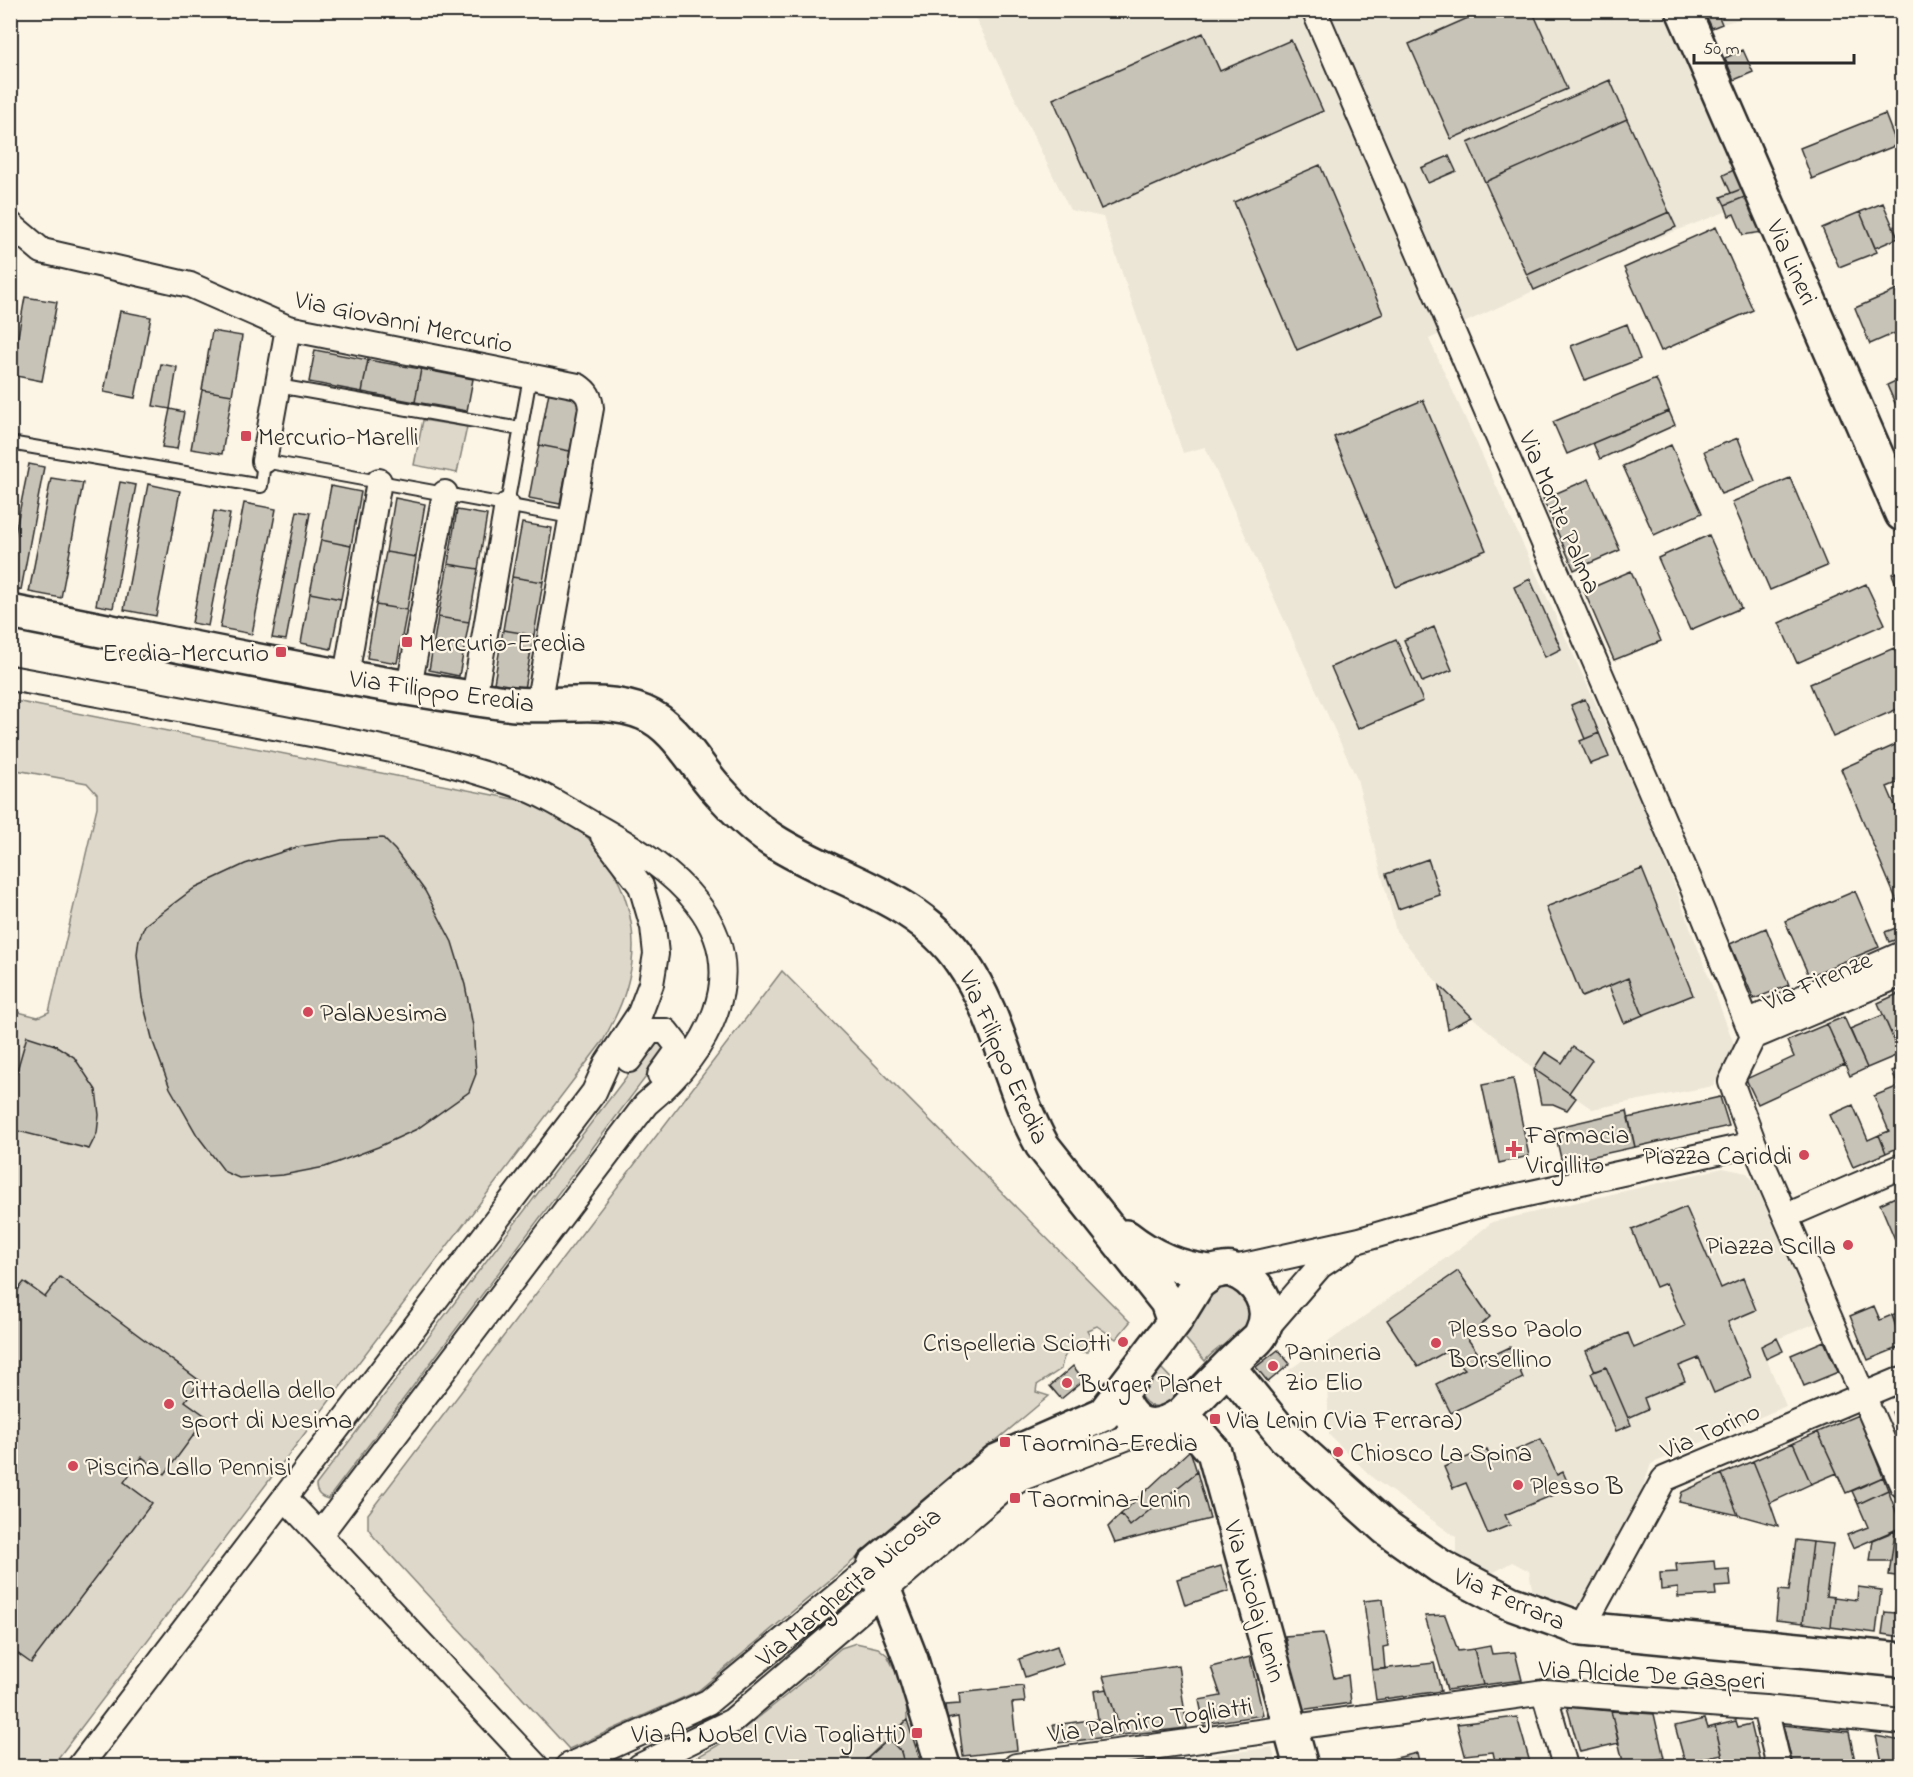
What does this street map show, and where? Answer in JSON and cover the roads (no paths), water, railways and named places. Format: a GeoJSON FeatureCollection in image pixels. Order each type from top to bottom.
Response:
{"type":"FeatureCollection","features":[{"type":"Feature","properties":{"kind":"main road","name":"Via Lineri"},"geometry":{"type":"LineString","coordinates":[[1683,10],[1902,514]]}},
{"type":"Feature","properties":{"kind":"main road","name":"Via Filippo Eredia"},"geometry":{"type":"LineString","coordinates":[[10,612],[474,698],[538,705],[599,704],[628,707],[658,720],[718,791],[756,828],[790,850],[893,900],[918,916],[936,932],[961,960],[975,984],[991,1018],[1028,1120],[1042,1145],[1100,1215]]}},
{"type":"Feature","properties":{"kind":"main road"},"geometry":{"type":"LineString","coordinates":[[1100,1215],[1152,1255],[1192,1269],[1221,1271],[1257,1286],[1264,1297],[1266,1312],[1262,1333],[1168,1420],[1138,1422],[1125,1410],[1119,1393]]}},
{"type":"Feature","properties":{"kind":"main road"},"geometry":{"type":"LineString","coordinates":[[1100,1215],[1167,1302],[1174,1322]]}},
{"type":"Feature","properties":{"kind":"main road","name":"Via Margherita Nicosia"},"geometry":{"type":"LineString","coordinates":[[879,1578],[981,1472],[1017,1450],[1104,1414],[1174,1322],[1198,1283],[1221,1271]]}},
{"type":"Feature","properties":{"kind":"main road","name":"Via Ferrara"},"geometry":{"type":"LineString","coordinates":[[1228,1366],[1285,1437],[1386,1528],[1441,1567],[1510,1603],[1582,1629],[1902,1660]]}},
{"type":"Feature","properties":{"kind":"main road","name":"Via Nicolaj Lenin"},"geometry":{"type":"LineString","coordinates":[[1168,1420],[1203,1439],[1214,1452],[1301,1767]]}},
{"type":"Feature","properties":{"kind":"main road"},"geometry":{"type":"LineString","coordinates":[[879,1578],[926,1705],[943,1767]]}},
{"type":"Feature","properties":{"kind":"street","name":"Via Monte Palma"},"geometry":{"type":"LineString","coordinates":[[1314,10],[1679,856],[1750,1030]]}},
{"type":"Feature","properties":{"kind":"street","name":"Via Giovanni Mercurio"},"geometry":{"type":"LineString","coordinates":[[12,227],[42,251],[190,285],[288,328],[578,386],[587,393],[591,408],[571,517]]}},
{"type":"Feature","properties":{"kind":"street"},"geometry":{"type":"LineString","coordinates":[[264,461],[288,328]]}},
{"type":"Feature","properties":{"kind":"street"},"geometry":{"type":"LineString","coordinates":[[346,676],[379,481]]}},
{"type":"Feature","properties":{"kind":"street"},"geometry":{"type":"LineString","coordinates":[[409,687],[445,493]]}},
{"type":"Feature","properties":{"kind":"street"},"geometry":{"type":"LineString","coordinates":[[474,698],[507,505]]}},
{"type":"Feature","properties":{"kind":"street"},"geometry":{"type":"LineString","coordinates":[[538,705],[571,517]]}},
{"type":"Feature","properties":{"kind":"street"},"geometry":{"type":"LineString","coordinates":[[10,678],[377,747],[438,761],[546,796],[637,849],[682,886],[708,919],[722,955],[722,994],[704,1038],[673,1082],[646,1104]]}},
{"type":"Feature","properties":{"kind":"street"},"geometry":{"type":"LineString","coordinates":[[80,1767],[594,1092],[607,1063],[640,1013],[651,984],[656,954],[653,927],[641,886],[594,825]]}},
{"type":"Feature","properties":{"kind":"street"},"geometry":{"type":"LineString","coordinates":[[1902,954],[1750,1030],[1731,1083],[1754,1144],[1902,1485]]}},
{"type":"Feature","properties":{"kind":"street","name":"Via Firenze"},"geometry":{"type":"LineString","coordinates":[[1750,1030],[1902,974]]}},
{"type":"Feature","properties":{"kind":"street"},"geometry":{"type":"LineString","coordinates":[[321,1533],[646,1104],[661,1074],[676,1053],[677,1045],[673,1037],[660,1030],[650,1031],[620,1072],[594,1092]]}},
{"type":"Feature","properties":{"kind":"street"},"geometry":{"type":"LineString","coordinates":[[1221,1271],[1360,1240],[1486,1203],[1754,1144]]}},
{"type":"Feature","properties":{"kind":"street"},"geometry":{"type":"LineString","coordinates":[[1786,1216],[1902,1166]]}},
{"type":"Feature","properties":{"kind":"street"},"geometry":{"type":"LineString","coordinates":[[1262,1333],[1320,1266],[1360,1240]]}},
{"type":"Feature","properties":{"kind":"street","name":"Via Torino"},"geometry":{"type":"LineString","coordinates":[[1582,1629],[1664,1479],[1902,1379]]}},
{"type":"Feature","properties":{"kind":"street","name":"Via Margherita Nicosia"},"geometry":{"type":"LineString","coordinates":[[568,1767],[708,1702],[1022,1478],[1168,1420]]}},
{"type":"Feature","properties":{"kind":"street"},"geometry":{"type":"LineString","coordinates":[[285,1498],[321,1533],[536,1767]]}},
{"type":"Feature","properties":{"kind":"street","name":"Via Margherita Nicosia"},"geometry":{"type":"LineString","coordinates":[[640,1767],[732,1721],[879,1578]]}},
{"type":"Feature","properties":{"kind":"street"},"geometry":{"type":"LineString","coordinates":[[1544,1692],[1565,1767]]}},
{"type":"Feature","properties":{"kind":"street","name":"Via Alcide De Gasperi"},"geometry":{"type":"LineString","coordinates":[[1291,1729],[1544,1692],[1765,1708],[1902,1722]]}},
{"type":"Feature","properties":{"kind":"street"},"geometry":{"type":"LineString","coordinates":[[1765,1708],[1779,1767]]}},
{"type":"Feature","properties":{"kind":"street","name":"Via Palmiro Togliatti"},"geometry":{"type":"LineString","coordinates":[[1016,1767],[1291,1729]]}},
{"type":"Feature","properties":{"kind":"lane"},"geometry":{"type":"LineString","coordinates":[[507,505],[530,376]]}},
{"type":"Feature","properties":{"kind":"lane"},"geometry":{"type":"LineString","coordinates":[[278,386],[521,429]]}},
{"type":"Feature","properties":{"kind":"lane"},"geometry":{"type":"LineString","coordinates":[[10,443],[261,486],[264,461],[571,517]]}},
{"type":"Feature","properties":{"kind":"place","name":"Mercurio-Marelli"},"geometry":{"type":"Point","coordinates":[246,436]}},
{"type":"Feature","properties":{"kind":"place","name":"Mercurio-Eredia"},"geometry":{"type":"Point","coordinates":[407,642]}},
{"type":"Feature","properties":{"kind":"place","name":"Eredia-Mercurio"},"geometry":{"type":"Point","coordinates":[281,652]}},
{"type":"Feature","properties":{"kind":"place","name":"PalaNesima"},"geometry":{"type":"Point","coordinates":[308,1012]}},
{"type":"Feature","properties":{"kind":"place","name":"Farmacia Virgillito"},"geometry":{"type":"Point","coordinates":[1514,1149]}},
{"type":"Feature","properties":{"kind":"place","name":"Piazza Cariddi"},"geometry":{"type":"Point","coordinates":[1804,1155]}},
{"type":"Feature","properties":{"kind":"place","name":"Piazza Scilla"},"geometry":{"type":"Point","coordinates":[1848,1245]}},
{"type":"Feature","properties":{"kind":"place","name":"Crispelleria Sciotti"},"geometry":{"type":"Point","coordinates":[1123,1342]}},
{"type":"Feature","properties":{"kind":"place","name":"Plesso Paolo Borsellino"},"geometry":{"type":"Point","coordinates":[1436,1343]}},
{"type":"Feature","properties":{"kind":"place","name":"Panineria Zio Elio"},"geometry":{"type":"Point","coordinates":[1273,1366]}},
{"type":"Feature","properties":{"kind":"place","name":"Burger Planet"},"geometry":{"type":"Point","coordinates":[1067,1383]}},
{"type":"Feature","properties":{"kind":"place","name":"Cittadella dello sport di Nesima"},"geometry":{"type":"Point","coordinates":[169,1404]}},
{"type":"Feature","properties":{"kind":"place","name":"Via Lenin (Via Ferrara)"},"geometry":{"type":"Point","coordinates":[1215,1419]}},
{"type":"Feature","properties":{"kind":"place","name":"Taormina-Eredia"},"geometry":{"type":"Point","coordinates":[1005,1442]}},
{"type":"Feature","properties":{"kind":"place","name":"Chiosco La Spina"},"geometry":{"type":"Point","coordinates":[1338,1452]}},
{"type":"Feature","properties":{"kind":"place","name":"Piscina Lallo Pennisi"},"geometry":{"type":"Point","coordinates":[73,1466]}},
{"type":"Feature","properties":{"kind":"place","name":"Plesso B"},"geometry":{"type":"Point","coordinates":[1518,1485]}},
{"type":"Feature","properties":{"kind":"place","name":"Taormina-Lenin"},"geometry":{"type":"Point","coordinates":[1015,1498]}},
{"type":"Feature","properties":{"kind":"place","name":"Via A. Nobel (Via Togliatti)"},"geometry":{"type":"Point","coordinates":[917,1733]}}]}
